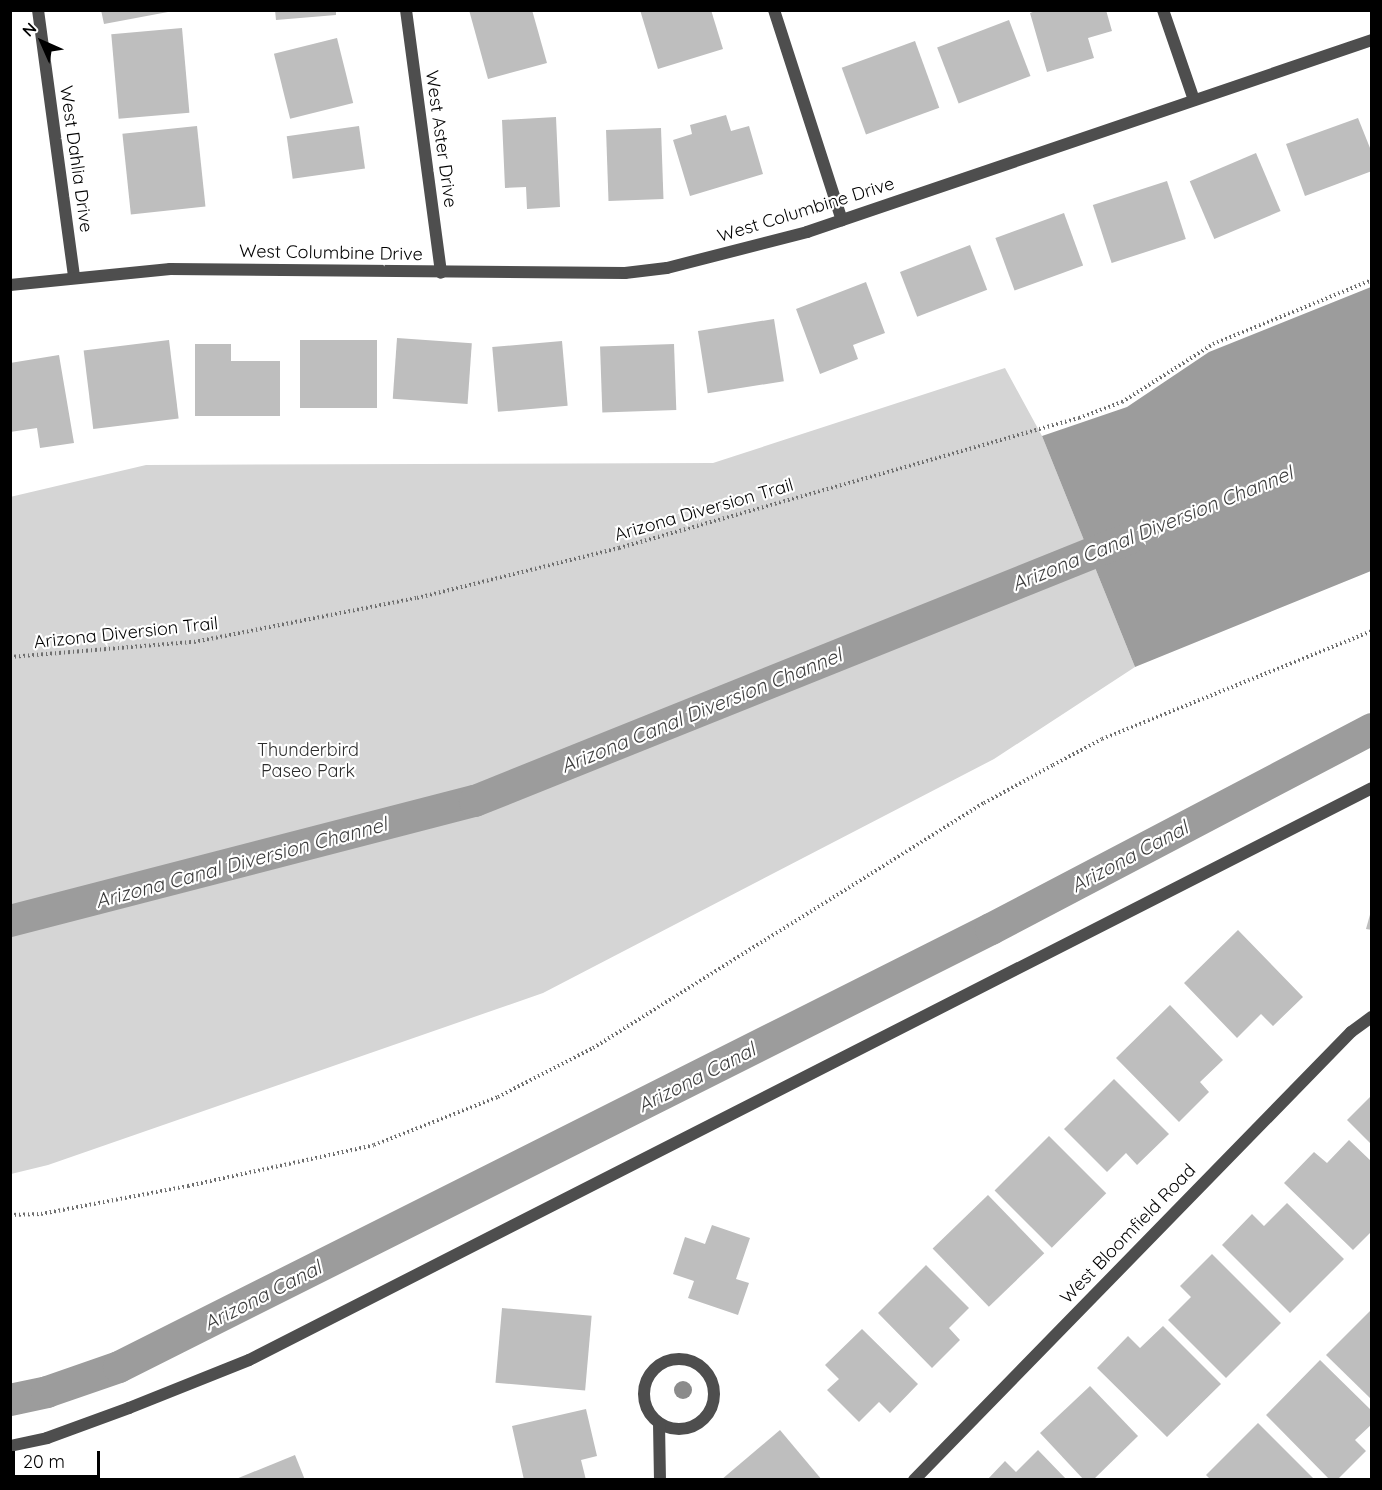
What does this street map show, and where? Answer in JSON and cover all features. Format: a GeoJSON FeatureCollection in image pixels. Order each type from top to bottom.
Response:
{"type":"FeatureCollection","features":[{"type":"Feature","properties":{"kind":"street","name":"West Dahlia Drive"},"geometry":{"type":"LineString","coordinates":[[38,10],[74,278]]}},
{"type":"Feature","properties":{"kind":"street","name":"West Aster Drive"},"geometry":{"type":"LineString","coordinates":[[406,10],[441,273]]}},
{"type":"Feature","properties":{"kind":"street"},"geometry":{"type":"LineString","coordinates":[[774,10],[842,220]]}},
{"type":"Feature","properties":{"kind":"street"},"geometry":{"type":"LineString","coordinates":[[1163,10],[1194,100]]}},
{"type":"Feature","properties":{"kind":"street","name":"West Columbine Drive"},"geometry":{"type":"LineString","coordinates":[[10,285],[170,269],[625,273],[667,268],[767,245],[1371,40]]}},
{"type":"Feature","properties":{"kind":"street"},"geometry":{"type":"LineString","coordinates":[[10,1446],[47,1438],[249,1360],[1371,788]]}},
{"type":"Feature","properties":{"kind":"street","name":"West Bloomfield Road"},"geometry":{"type":"LineString","coordinates":[[914,1479],[1351,1032],[1371,1017]]}},
{"type":"Feature","properties":{"kind":"street"},"geometry":{"type":"LineString","coordinates":[[659,1423],[683,1429],[694,1426],[711,1408],[714,1384],[700,1365],[683,1359],[665,1361],[648,1378],[645,1403],[659,1423],[660,1479]]}},
{"type":"Feature","properties":{"kind":"path","name":"Arizona Diversion Trail"},"geometry":{"type":"LineString","coordinates":[[10,657],[194,642],[417,598],[619,548],[1079,418],[1122,402],[1213,344],[1371,280]]}},
{"type":"Feature","properties":{"kind":"path"},"geometry":{"type":"LineString","coordinates":[[10,1215],[41,1214],[188,1186],[374,1145],[498,1097],[593,1048],[984,803],[1053,765],[1102,739],[1371,631]]}},
{"type":"Feature","properties":{"kind":"green space","name":"Thunderbird Paseo Park"},"geometry":{"type":"Polygon","coordinates":[[[1005,368],[1042,436],[1135,667],[994,759],[543,993],[48,1165],[11,1174],[10,497],[146,465],[713,463],[1005,368]]]}},
{"type":"Feature","properties":{"kind":"water"},"geometry":{"type":"Polygon","coordinates":[[[1371,287],[1371,571],[1135,667],[1042,436],[1127,407],[1209,352],[1371,287]]]}},
{"type":"Feature","properties":{"kind":"building"},"geometry":{"type":"Polygon","coordinates":[[[101,10],[168,10],[168,12],[104,24],[101,10]]]}},
{"type":"Feature","properties":{"kind":"building"},"geometry":{"type":"Polygon","coordinates":[[[275,10],[336,10],[336,15],[276,20],[275,10]]]}},
{"type":"Feature","properties":{"kind":"building"},"geometry":{"type":"Polygon","coordinates":[[[469,10],[532,10],[547,63],[488,79],[469,10]]]}},
{"type":"Feature","properties":{"kind":"building"},"geometry":{"type":"Polygon","coordinates":[[[640,10],[711,10],[723,49],[658,69],[640,10]]]}},
{"type":"Feature","properties":{"kind":"building"},"geometry":{"type":"Polygon","coordinates":[[[1038,10],[1106,10],[1112,31],[1088,38],[1094,58],[1047,72],[1030,13],[1038,10]]]}},
{"type":"Feature","properties":{"kind":"building"},"geometry":{"type":"Polygon","coordinates":[[[1009,20],[1031,76],[959,104],[937,48],[1009,20]]]}},
{"type":"Feature","properties":{"kind":"building"},"geometry":{"type":"Polygon","coordinates":[[[182,28],[189,113],[119,119],[111,34],[182,28]]]}},
{"type":"Feature","properties":{"kind":"building"},"geometry":{"type":"Polygon","coordinates":[[[337,38],[353,103],[290,119],[274,54],[337,38]]]}},
{"type":"Feature","properties":{"kind":"building"},"geometry":{"type":"Polygon","coordinates":[[[915,41],[939,108],[866,134],[842,68],[915,41]]]}},
{"type":"Feature","properties":{"kind":"building"},"geometry":{"type":"Polygon","coordinates":[[[726,115],[731,131],[749,126],[763,174],[690,196],[673,140],[692,134],[690,125],[726,115]]]}},
{"type":"Feature","properties":{"kind":"building"},"geometry":{"type":"Polygon","coordinates":[[[556,117],[560,207],[527,209],[526,187],[505,188],[502,120],[556,117]]]}},
{"type":"Feature","properties":{"kind":"building"},"geometry":{"type":"Polygon","coordinates":[[[1358,118],[1372,153],[1372,171],[1305,196],[1286,144],[1358,118]]]}},
{"type":"Feature","properties":{"kind":"building"},"geometry":{"type":"Polygon","coordinates":[[[197,126],[205,207],[131,214],[122,134],[197,126]]]}},
{"type":"Feature","properties":{"kind":"building"},"geometry":{"type":"Polygon","coordinates":[[[359,126],[365,169],[293,179],[287,136],[359,126]]]}},
{"type":"Feature","properties":{"kind":"building"},"geometry":{"type":"Polygon","coordinates":[[[661,128],[663,199],[609,201],[606,130],[661,128]]]}},
{"type":"Feature","properties":{"kind":"building"},"geometry":{"type":"Polygon","coordinates":[[[1256,153],[1281,211],[1214,239],[1190,181],[1256,153]]]}},
{"type":"Feature","properties":{"kind":"building"},"geometry":{"type":"Polygon","coordinates":[[[1167,181],[1186,239],[1112,263],[1093,205],[1167,181]]]}},
{"type":"Feature","properties":{"kind":"building"},"geometry":{"type":"Polygon","coordinates":[[[1064,213],[1083,266],[1015,291],[995,238],[1064,213]]]}},
{"type":"Feature","properties":{"kind":"building"},"geometry":{"type":"Polygon","coordinates":[[[970,245],[987,290],[917,317],[900,272],[970,245]]]}},
{"type":"Feature","properties":{"kind":"building"},"geometry":{"type":"Polygon","coordinates":[[[866,282],[885,333],[853,345],[858,359],[820,374],[796,309],[866,282]]]}},
{"type":"Feature","properties":{"kind":"building"},"geometry":{"type":"Polygon","coordinates":[[[774,319],[784,381],[708,393],[698,331],[774,319]]]}},
{"type":"Feature","properties":{"kind":"building"},"geometry":{"type":"Polygon","coordinates":[[[397,338],[472,343],[468,404],[393,399],[397,338]]]}},
{"type":"Feature","properties":{"kind":"building"},"geometry":{"type":"Polygon","coordinates":[[[169,340],[179,418],[93,429],[84,350],[169,340]]]}},
{"type":"Feature","properties":{"kind":"building"},"geometry":{"type":"Polygon","coordinates":[[[300,340],[377,340],[377,408],[300,408],[300,340]]]}},
{"type":"Feature","properties":{"kind":"building"},"geometry":{"type":"Polygon","coordinates":[[[562,341],[568,406],[498,412],[492,347],[562,341]]]}},
{"type":"Feature","properties":{"kind":"building"},"geometry":{"type":"Polygon","coordinates":[[[195,344],[231,344],[231,361],[280,361],[280,416],[195,416],[195,344]]]}},
{"type":"Feature","properties":{"kind":"building"},"geometry":{"type":"Polygon","coordinates":[[[674,344],[676,410],[602,413],[600,347],[674,344]]]}},
{"type":"Feature","properties":{"kind":"building"},"geometry":{"type":"Polygon","coordinates":[[[59,355],[74,443],[40,448],[37,428],[10,432],[10,363],[59,355]]]}},
{"type":"Feature","properties":{"kind":"building"},"geometry":{"type":"Polygon","coordinates":[[[1372,911],[1372,930],[1366,929],[1372,911]]]}},
{"type":"Feature","properties":{"kind":"building"},"geometry":{"type":"Polygon","coordinates":[[[1238,930],[1303,997],[1273,1026],[1261,1014],[1237,1038],[1184,983],[1238,930]]]}},
{"type":"Feature","properties":{"kind":"building"},"geometry":{"type":"Polygon","coordinates":[[[1170,1005],[1223,1060],[1200,1082],[1209,1092],[1179,1122],[1116,1058],[1170,1005]]]}},
{"type":"Feature","properties":{"kind":"building"},"geometry":{"type":"Polygon","coordinates":[[[1114,1079],[1169,1134],[1137,1165],[1126,1153],[1107,1172],[1064,1129],[1114,1079]]]}},
{"type":"Feature","properties":{"kind":"building"},"geometry":{"type":"Polygon","coordinates":[[[1372,1095],[1372,1145],[1347,1120],[1372,1095]]]}},
{"type":"Feature","properties":{"kind":"building"},"geometry":{"type":"Polygon","coordinates":[[[1049,1136],[1106,1193],[1052,1248],[995,1190],[1049,1136]]]}},
{"type":"Feature","properties":{"kind":"building"},"geometry":{"type":"Polygon","coordinates":[[[1349,1140],[1372,1162],[1372,1231],[1353,1250],[1284,1183],[1314,1152],[1327,1163],[1349,1140]]]}},
{"type":"Feature","properties":{"kind":"building"},"geometry":{"type":"Polygon","coordinates":[[[988,1195],[1044,1253],[989,1307],[933,1248],[988,1195]]]}},
{"type":"Feature","properties":{"kind":"building"},"geometry":{"type":"Polygon","coordinates":[[[1287,1203],[1344,1259],[1290,1313],[1222,1245],[1252,1214],[1264,1226],[1287,1203]]]}},
{"type":"Feature","properties":{"kind":"building"},"geometry":{"type":"Polygon","coordinates":[[[712,1225],[750,1238],[736,1279],[749,1283],[738,1315],[688,1298],[694,1281],[673,1274],[685,1237],[705,1244],[712,1225]]]}},
{"type":"Feature","properties":{"kind":"building"},"geometry":{"type":"Polygon","coordinates":[[[1212,1254],[1281,1323],[1226,1378],[1168,1320],[1191,1297],[1180,1286],[1212,1254]]]}},
{"type":"Feature","properties":{"kind":"building"},"geometry":{"type":"Polygon","coordinates":[[[926,1265],[969,1308],[949,1328],[960,1340],[932,1368],[878,1313],[926,1265]]]}},
{"type":"Feature","properties":{"kind":"building"},"geometry":{"type":"Polygon","coordinates":[[[502,1308],[592,1316],[585,1391],[495,1383],[502,1308]]]}},
{"type":"Feature","properties":{"kind":"building"},"geometry":{"type":"Polygon","coordinates":[[[1372,1309],[1372,1400],[1326,1355],[1372,1309]]]}},
{"type":"Feature","properties":{"kind":"building"},"geometry":{"type":"Polygon","coordinates":[[[1163,1326],[1221,1384],[1167,1437],[1097,1368],[1128,1336],[1140,1348],[1163,1326]]]}},
{"type":"Feature","properties":{"kind":"building"},"geometry":{"type":"Polygon","coordinates":[[[862,1329],[918,1384],[890,1413],[879,1402],[859,1422],[827,1390],[839,1379],[825,1365],[862,1329]]]}},
{"type":"Feature","properties":{"kind":"building"},"geometry":{"type":"Polygon","coordinates":[[[1320,1360],[1372,1411],[1372,1424],[1355,1440],[1366,1451],[1337,1480],[1330,1480],[1266,1415],[1320,1360]]]}},
{"type":"Feature","properties":{"kind":"building"},"geometry":{"type":"Polygon","coordinates":[[[1090,1386],[1138,1436],[1093,1480],[1084,1480],[1040,1433],[1090,1386]]]}},
{"type":"Feature","properties":{"kind":"building"},"geometry":{"type":"Polygon","coordinates":[[[586,1409],[597,1456],[581,1460],[586,1480],[524,1480],[512,1426],[586,1409]]]}},
{"type":"Feature","properties":{"kind":"building"},"geometry":{"type":"Polygon","coordinates":[[[1258,1423],[1315,1480],[1211,1480],[1206,1475],[1258,1423]]]}},
{"type":"Feature","properties":{"kind":"building"},"geometry":{"type":"Polygon","coordinates":[[[780,1430],[822,1480],[721,1480],[780,1430]]]}},
{"type":"Feature","properties":{"kind":"building"},"geometry":{"type":"Polygon","coordinates":[[[1038,1450],[1067,1480],[987,1480],[1005,1461],[1016,1472],[1038,1450]]]}},
{"type":"Feature","properties":{"kind":"building"},"geometry":{"type":"Polygon","coordinates":[[[295,1455],[305,1480],[236,1480],[236,1479],[295,1455]]]}},
{"type":"Feature","properties":{"kind":"waterway","name":"Arizona Canal Diversion Channel"},"geometry":{"type":"LineString","coordinates":[[10,921],[475,801],[1130,538]]}},
{"type":"Feature","properties":{"kind":"waterway","name":"Arizona Canal"},"geometry":{"type":"LineString","coordinates":[[10,1400],[47,1392],[119,1367],[991,929],[1372,729]]}}]}
